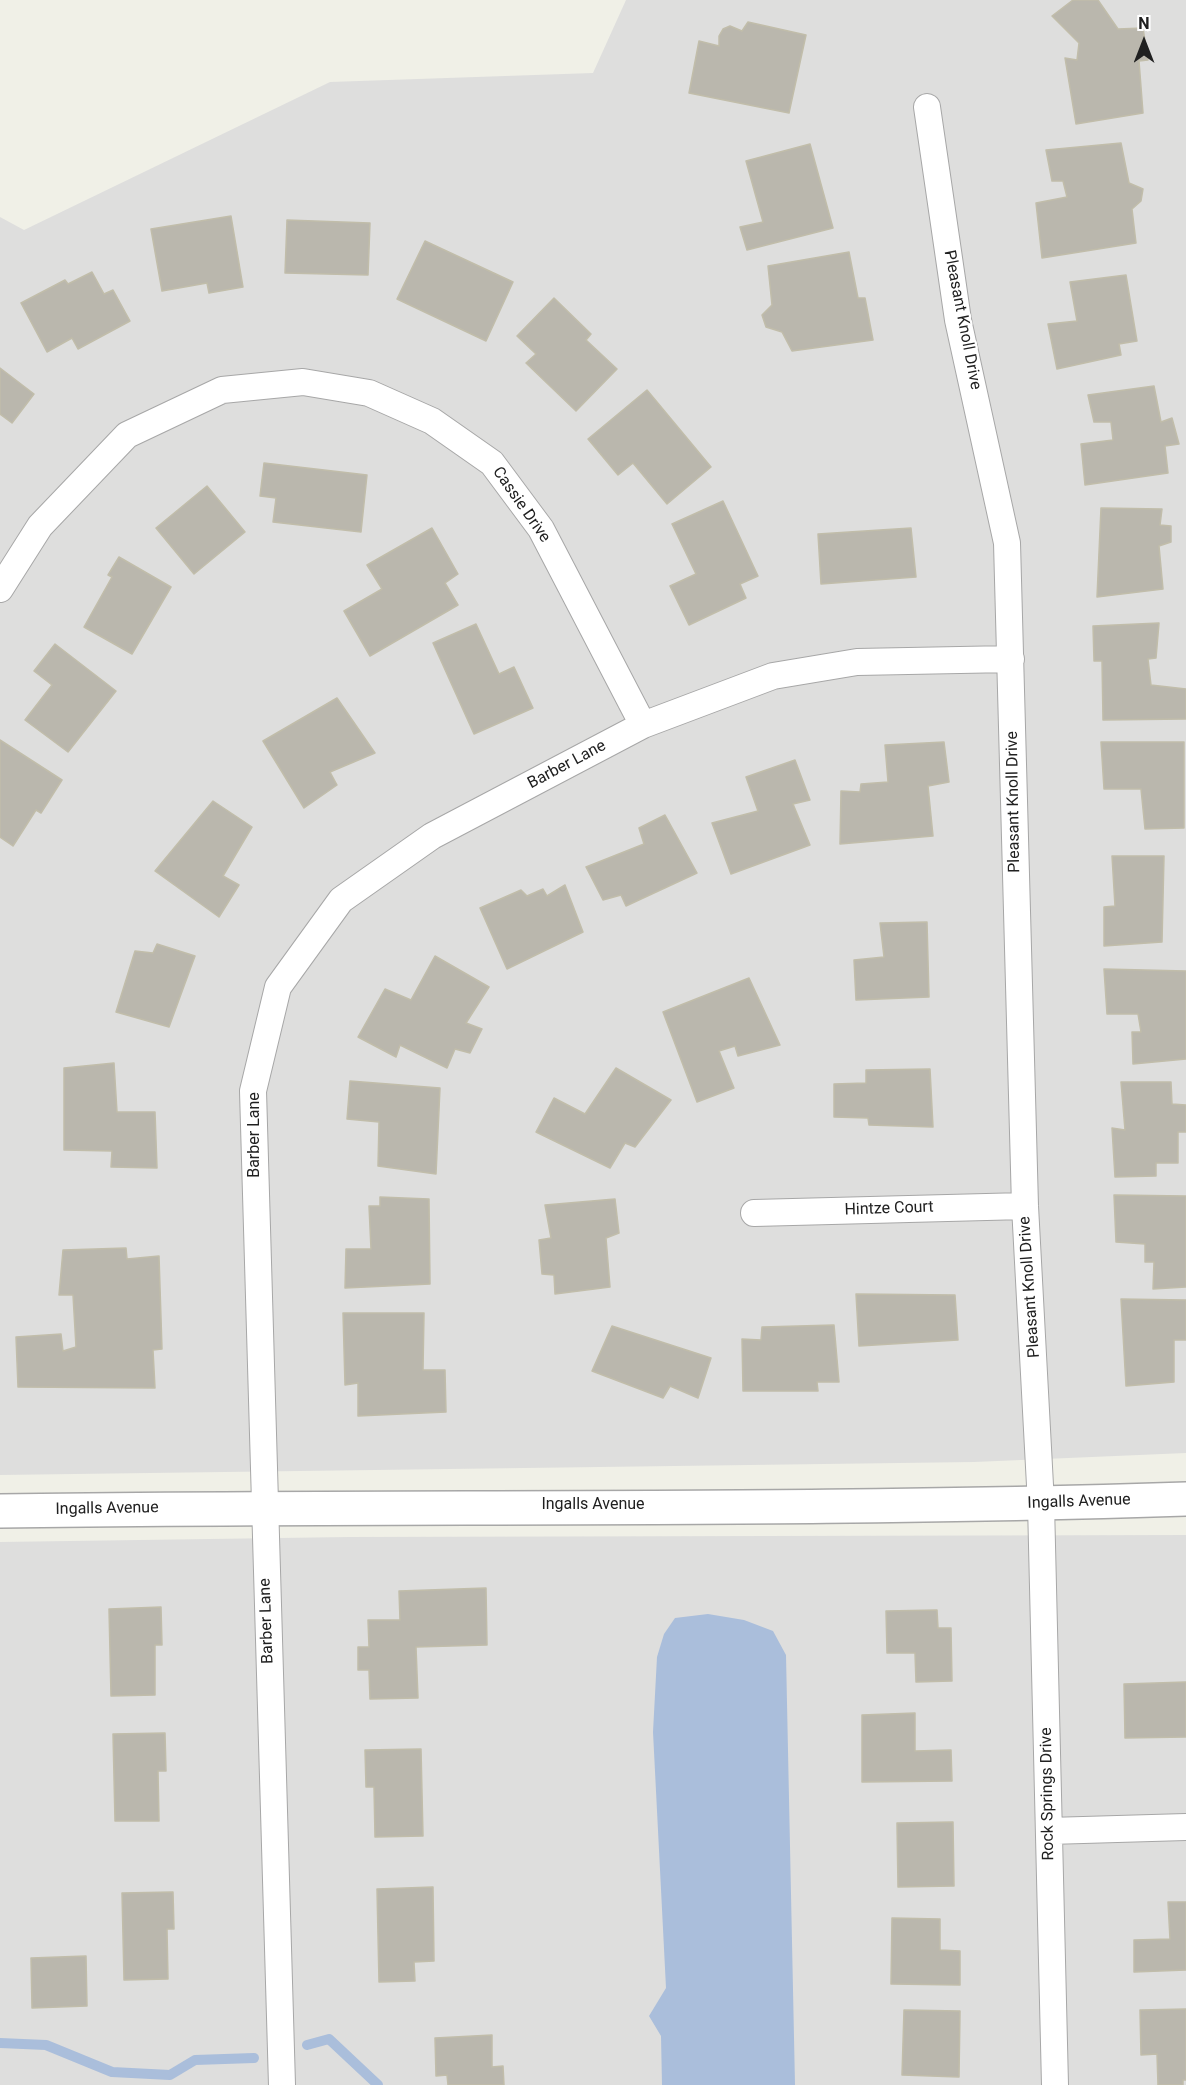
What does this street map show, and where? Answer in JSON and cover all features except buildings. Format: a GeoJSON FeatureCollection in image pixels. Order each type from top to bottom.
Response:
{"type":"FeatureCollection","features":[{"type":"Feature","properties":{"kind":"street","name":"Pleasant Knoll Drive"},"geometry":{"type":"LineString","coordinates":[[927,107],[958,320],[1007,543],[1025,1206],[1041,1504]]}},
{"type":"Feature","properties":{"kind":"street","name":"Cassie Drive"},"geometry":{"type":"LineString","coordinates":[[0,589],[40,526],[127,435],[222,390],[303,382],[369,393],[432,421],[492,463],[541,529],[643,725]]}},
{"type":"Feature","properties":{"kind":"street","name":"Barber Lane"},"geometry":{"type":"LineString","coordinates":[[282,2085],[263,1507],[253,1091],[278,987],[341,900],[432,836],[643,725],[772,676],[857,662],[1011,659]]}},
{"type":"Feature","properties":{"kind":"street","name":"Hintze Court"},"geometry":{"type":"LineString","coordinates":[[754,1213],[1025,1206]]}},
{"type":"Feature","properties":{"kind":"street","name":"Ingalls Avenue"},"geometry":{"type":"LineString","coordinates":[[0,1511],[263,1507],[1041,1504],[1186,1499]]}},
{"type":"Feature","properties":{"kind":"street","name":"Rock Springs Drive"},"geometry":{"type":"LineString","coordinates":[[1041,1504],[1055,2085]]}},
{"type":"Feature","properties":{"kind":"street"},"geometry":{"type":"LineString","coordinates":[[1049,1832],[1186,1827]]}},
{"type":"Feature","properties":{"kind":"shaded area"},"geometry":{"type":"Polygon","coordinates":[[[626,0],[1186,0],[1186,1453],[974,1462],[0,1475],[0,217],[24,230],[330,82],[593,73],[626,0]]]}},
{"type":"Feature","properties":{"kind":"shaded area"},"geometry":{"type":"Polygon","coordinates":[[[1186,1535],[1186,2085],[0,2085],[0,1542],[349,1537],[1186,1535]]]}},
{"type":"Feature","properties":{"kind":"water"},"geometry":{"type":"Polygon","coordinates":[[[708,1614],[744,1620],[773,1631],[786,1655],[795,2085],[662,2085],[661,2036],[649,2016],[666,1988],[653,1732],[657,1657],[664,1634],[675,1618],[708,1614]]]}},
{"type":"Feature","properties":{"kind":"waterway"},"geometry":{"type":"LineString","coordinates":[[307,2045],[329,2039],[378,2085]]}},
{"type":"Feature","properties":{"kind":"waterway"},"geometry":{"type":"LineString","coordinates":[[0,2043],[46,2045],[112,2072],[170,2075],[195,2060],[254,2058]]}}]}
